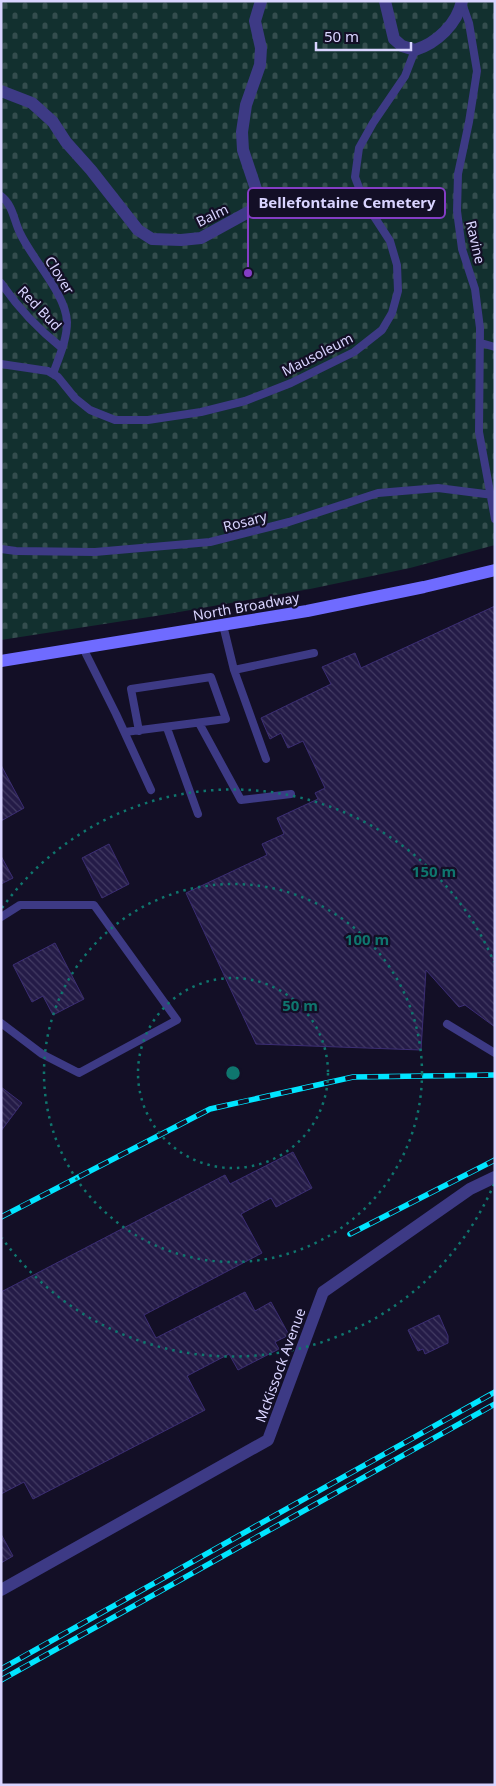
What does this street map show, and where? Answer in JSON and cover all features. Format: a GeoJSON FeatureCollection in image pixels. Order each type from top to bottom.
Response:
{"type":"FeatureCollection","features":[{"type":"Feature","properties":{"kind":"main road","name":"North Broadway"},"geometry":{"type":"LineString","coordinates":[[1,661],[346,603],[495,570]]}},
{"type":"Feature","properties":{"kind":"street","name":"Balm"},"geometry":{"type":"LineString","coordinates":[[1,91],[32,103],[53,122],[66,142],[92,170],[138,230],[152,239],[181,240],[201,238],[252,210],[258,195],[243,150],[242,132],[246,105],[260,65],[260,48],[255,21],[261,1]]}},
{"type":"Feature","properties":{"kind":"street"},"geometry":{"type":"LineString","coordinates":[[385,1],[394,39],[402,46],[415,50],[431,43],[452,24],[458,15],[462,2]]}},
{"type":"Feature","properties":{"kind":"street","name":"McKissock Avenue"},"geometry":{"type":"LineString","coordinates":[[1,1590],[268,1440],[322,1292],[470,1189],[495,1176]]}},
{"type":"Feature","properties":{"kind":"lane","name":"Ravine"},"geometry":{"type":"LineString","coordinates":[[462,2],[469,23],[477,71],[458,174],[457,211],[462,249],[475,289],[481,343],[479,432],[495,519]]}},
{"type":"Feature","properties":{"kind":"lane","name":"Mausoleum"},"geometry":{"type":"LineString","coordinates":[[53,374],[75,398],[90,410],[115,420],[148,420],[200,412],[255,397],[291,383],[354,352],[382,330],[392,313],[398,291],[397,265],[390,241],[364,201],[356,177],[359,148],[373,122],[405,76],[415,50]]}},
{"type":"Feature","properties":{"kind":"lane","name":"Clover"},"geometry":{"type":"LineString","coordinates":[[1,196],[7,201],[20,233],[64,304],[67,322],[62,348],[53,374]]}},
{"type":"Feature","properties":{"kind":"lane","name":"Red Bud"},"geometry":{"type":"LineString","coordinates":[[1,283],[30,320],[62,348]]}},
{"type":"Feature","properties":{"kind":"lane"},"geometry":{"type":"LineString","coordinates":[[481,343],[495,347]]}},
{"type":"Feature","properties":{"kind":"lane"},"geometry":{"type":"LineString","coordinates":[[1,364],[48,371],[53,374]]}},
{"type":"Feature","properties":{"kind":"lane","name":"Rosary"},"geometry":{"type":"LineString","coordinates":[[1,549],[16,551],[95,552],[210,542],[289,522],[378,493],[438,488],[492,495]]}},
{"type":"Feature","properties":{"kind":"lane"},"geometry":{"type":"LineString","coordinates":[[223,625],[234,670],[266,759]]}},
{"type":"Feature","properties":{"kind":"lane"},"geometry":{"type":"LineString","coordinates":[[83,648],[125,732],[151,790]]}},
{"type":"Feature","properties":{"kind":"lane"},"geometry":{"type":"LineString","coordinates":[[234,670],[314,653]]}},
{"type":"Feature","properties":{"kind":"lane"},"geometry":{"type":"LineString","coordinates":[[125,732],[139,731],[167,728],[226,719],[211,677],[131,689],[139,731]]}},
{"type":"Feature","properties":{"kind":"lane"},"geometry":{"type":"LineString","coordinates":[[199,723],[242,800],[291,794]]}},
{"type":"Feature","properties":{"kind":"lane"},"geometry":{"type":"LineString","coordinates":[[167,728],[198,814]]}},
{"type":"Feature","properties":{"kind":"lane"},"geometry":{"type":"LineString","coordinates":[[1,917],[20,904],[94,905],[178,1020],[78,1073],[42,1054],[1,1024]]}},
{"type":"Feature","properties":{"kind":"lane"},"geometry":{"type":"LineString","coordinates":[[447,1024],[495,1053]]}},
{"type":"Feature","properties":{"kind":"green space"},"geometry":{"type":"Polygon","coordinates":[[[1,1],[495,1],[495,545],[410,568],[310,589],[162,615],[1,640],[1,1]]]}},
{"type":"Feature","properties":{"kind":"building"},"geometry":{"type":"Polygon","coordinates":[[[495,606],[495,1027],[465,1005],[459,1007],[426,970],[421,1050],[256,1044],[186,893],[267,855],[262,844],[284,834],[277,818],[318,799],[315,793],[325,788],[303,741],[288,748],[281,733],[270,739],[261,718],[331,684],[322,667],[355,653],[361,668],[495,606]]]}},
{"type":"Feature","properties":{"kind":"building"},"geometry":{"type":"Polygon","coordinates":[[[1,765],[24,808],[1,821],[1,765]]]}},
{"type":"Feature","properties":{"kind":"building"},"geometry":{"type":"Polygon","coordinates":[[[109,844],[129,884],[102,898],[82,858],[109,844]]]}},
{"type":"Feature","properties":{"kind":"building"},"geometry":{"type":"Polygon","coordinates":[[[1,856],[13,878],[1,884],[1,856]]]}},
{"type":"Feature","properties":{"kind":"building"},"geometry":{"type":"Polygon","coordinates":[[[55,943],[84,999],[53,1015],[43,996],[32,1002],[13,965],[55,943]]]}},
{"type":"Feature","properties":{"kind":"building"},"geometry":{"type":"Polygon","coordinates":[[[1,1087],[22,1103],[1,1131],[1,1087]]]}},
{"type":"Feature","properties":{"kind":"building"},"geometry":{"type":"Polygon","coordinates":[[[293,1152],[312,1188],[276,1207],[271,1198],[241,1214],[262,1253],[144,1315],[156,1338],[245,1292],[255,1311],[271,1302],[289,1335],[275,1342],[279,1349],[238,1370],[229,1354],[187,1376],[205,1410],[33,1499],[24,1482],[1,1494],[1,1292],[225,1175],[230,1184],[293,1152]]]}},
{"type":"Feature","properties":{"kind":"building"},"geometry":{"type":"Polygon","coordinates":[[[439,1315],[448,1336],[448,1343],[425,1354],[423,1349],[418,1351],[408,1330],[439,1315]]]}},
{"type":"Feature","properties":{"kind":"building"},"geometry":{"type":"Polygon","coordinates":[[[1,1534],[13,1556],[1,1563],[1,1534]]]}},
{"type":"Feature","properties":{"kind":"railway"},"geometry":{"type":"LineString","coordinates":[[1,1217],[210,1109],[353,1077],[495,1075]]}},
{"type":"Feature","properties":{"kind":"railway"},"geometry":{"type":"LineString","coordinates":[[350,1234],[495,1160]]}},
{"type":"Feature","properties":{"kind":"railway"},"geometry":{"type":"LineString","coordinates":[[1,1669],[495,1392]]}},
{"type":"Feature","properties":{"kind":"railway"},"geometry":{"type":"LineString","coordinates":[[1,1680],[495,1404]]}},
{"type":"Feature","properties":{"kind":"place","name":"Bellefontaine Cemetery"},"geometry":{"type":"Point","coordinates":[248,273]}}]}
